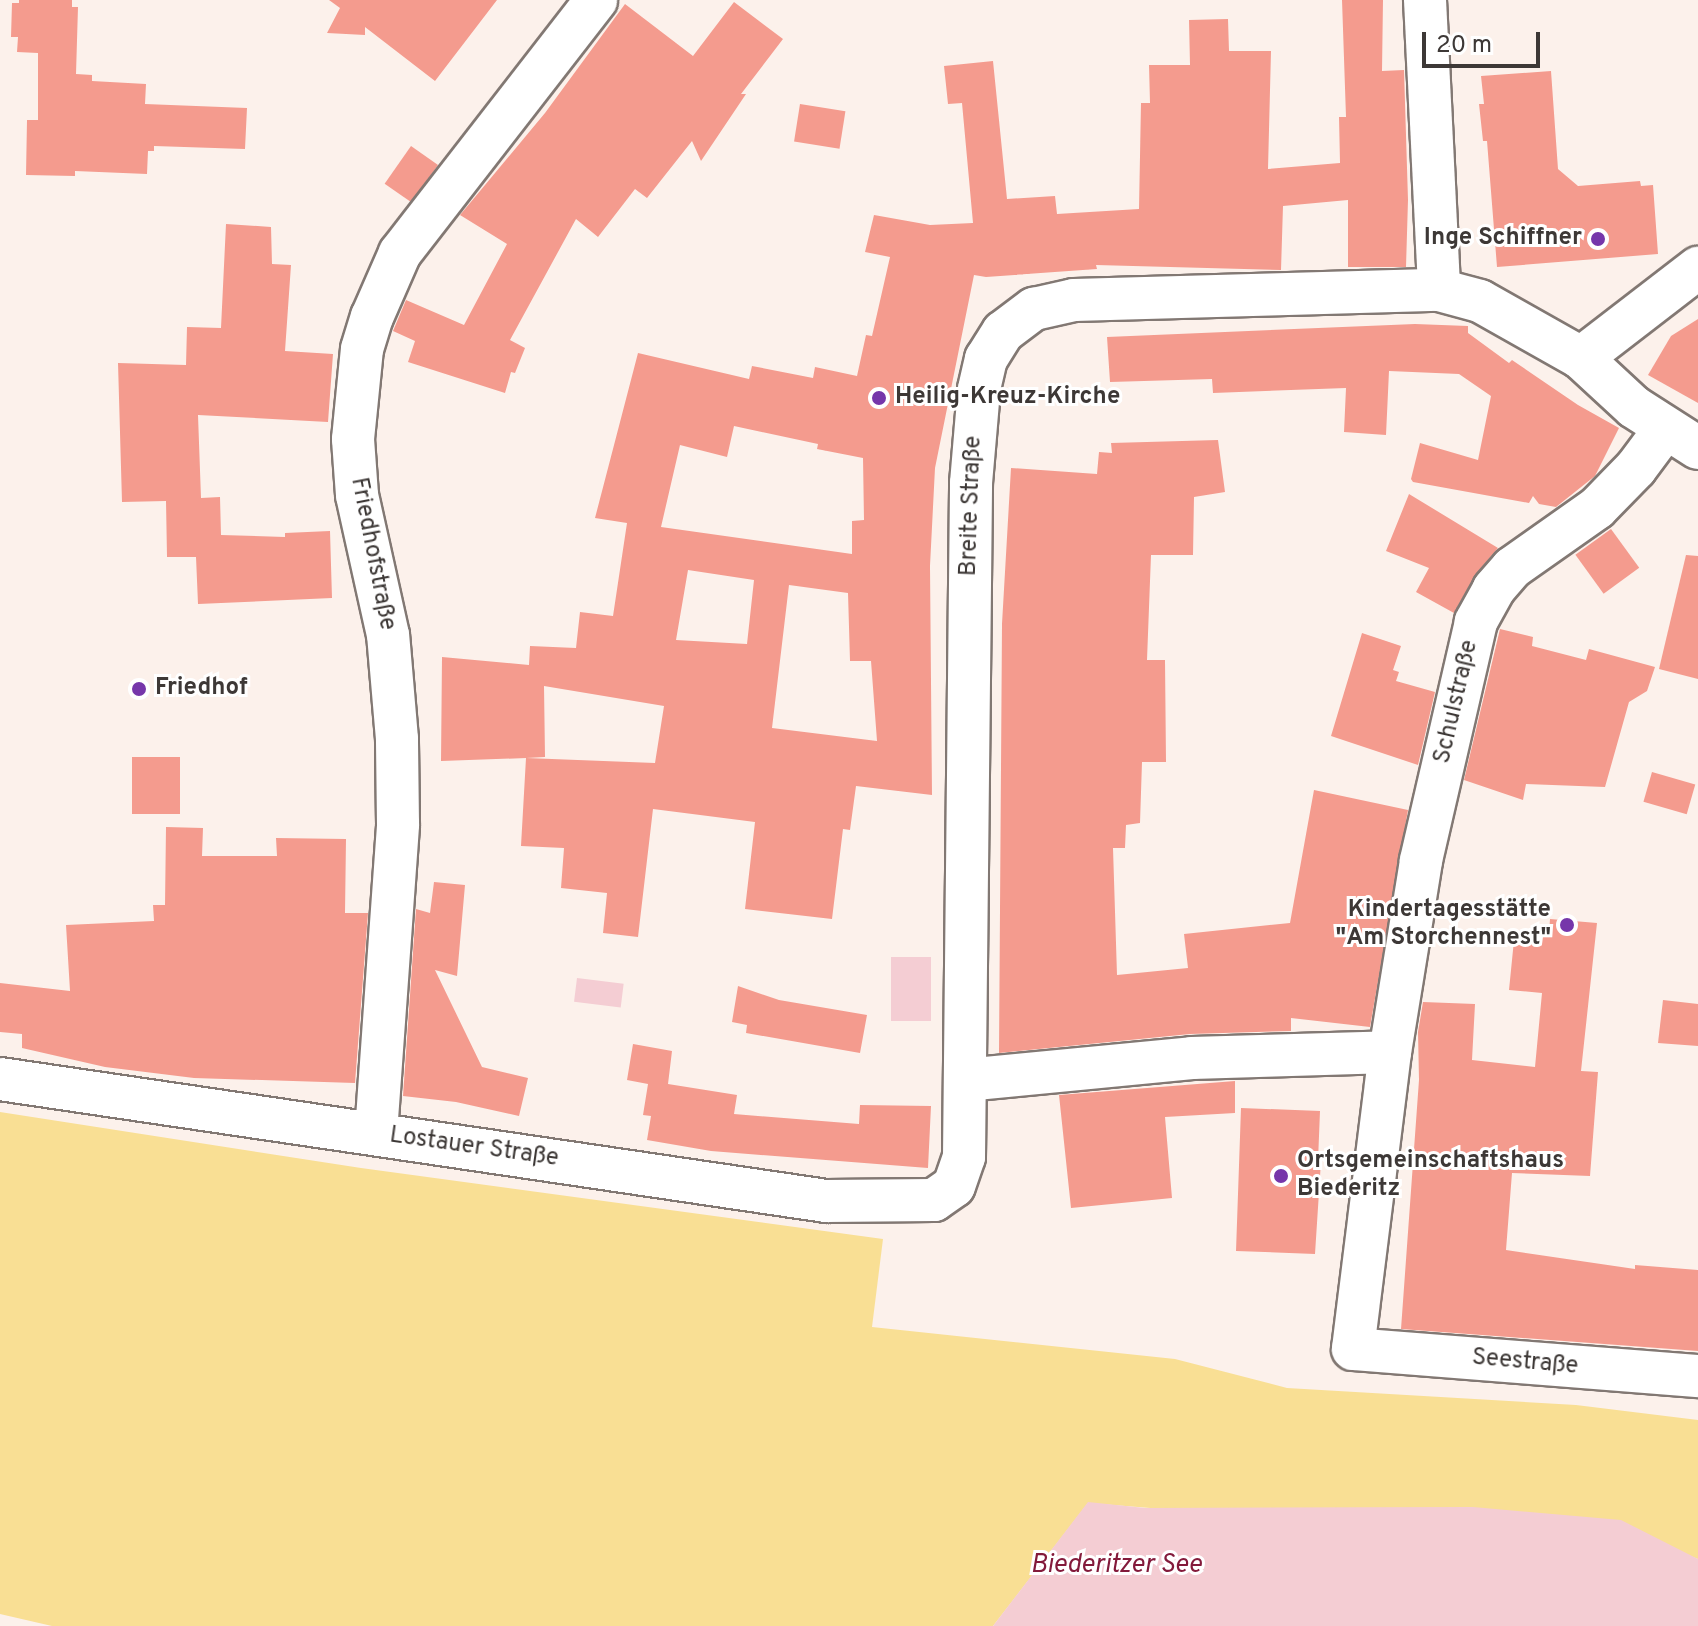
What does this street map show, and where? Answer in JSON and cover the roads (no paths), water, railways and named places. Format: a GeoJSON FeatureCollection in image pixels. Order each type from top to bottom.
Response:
{"type":"FeatureCollection","features":[{"type":"Feature","properties":{"kind":"street","name":"Friedhofstraße"},"geometry":{"type":"LineString","coordinates":[[376,1133],[398,824],[397,739],[388,635],[357,495],[353,439],[362,349],[372,317],[400,253],[596,0]]}},
{"type":"Feature","properties":{"kind":"street"},"geometry":{"type":"LineString","coordinates":[[1425,0],[1439,290]]}},
{"type":"Feature","properties":{"kind":"street"},"geometry":{"type":"LineString","coordinates":[[1581,358],[1698,268]]}},
{"type":"Feature","properties":{"kind":"street","name":"Breite Straße"},"geometry":{"type":"LineString","coordinates":[[947,1193],[962,1173],[971,483],[979,389],[992,345],[1021,316],[1049,303],[1439,290],[1480,301],[1581,358],[1634,407],[1681,438]]}},
{"type":"Feature","properties":{"kind":"street","name":"Schulstraße"},"geometry":{"type":"LineString","coordinates":[[1353,1349],[1390,1052],[1421,861],[1459,683],[1476,622],[1494,589],[1512,568],[1597,508],[1636,468],[1681,438]]}},
{"type":"Feature","properties":{"kind":"street"},"geometry":{"type":"LineString","coordinates":[[965,1080],[1192,1058],[1390,1052]]}},
{"type":"Feature","properties":{"kind":"street","name":"Lostauer Straße"},"geometry":{"type":"LineString","coordinates":[[0,1079],[826,1201],[927,1202],[947,1193]]}},
{"type":"Feature","properties":{"kind":"street","name":"Seestraße"},"geometry":{"type":"LineString","coordinates":[[1353,1349],[1698,1376]]}},
{"type":"Feature","properties":{"kind":"water"},"geometry":{"type":"Polygon","coordinates":[[[891,957],[931,957],[931,1021],[891,1021],[891,957]]]}},
{"type":"Feature","properties":{"kind":"water"},"geometry":{"type":"Polygon","coordinates":[[[577,978],[624,984],[621,1008],[574,1002],[577,978]]]}},
{"type":"Feature","properties":{"kind":"water","name":"Biederitzer See"},"geometry":{"type":"Polygon","coordinates":[[[1088,1502],[1145,1508],[1473,1507],[1621,1520],[1698,1559],[1698,1626],[993,1626],[1088,1502]]]}},
{"type":"Feature","properties":{"kind":"place","name":"Inge Schiffner"},"geometry":{"type":"Point","coordinates":[1598,239]}},
{"type":"Feature","properties":{"kind":"place","name":"Heilig-Kreuz-Kirche"},"geometry":{"type":"Point","coordinates":[879,398]}},
{"type":"Feature","properties":{"kind":"place","name":"Friedhof"},"geometry":{"type":"Point","coordinates":[139,689]}},
{"type":"Feature","properties":{"kind":"place","name":"Kindertagesstätte \"Am Storchennest\""},"geometry":{"type":"Point","coordinates":[1567,925]}},
{"type":"Feature","properties":{"kind":"place","name":"Ortsgemeinschaftshaus Biederitz"},"geometry":{"type":"Point","coordinates":[1281,1176]}}]}
